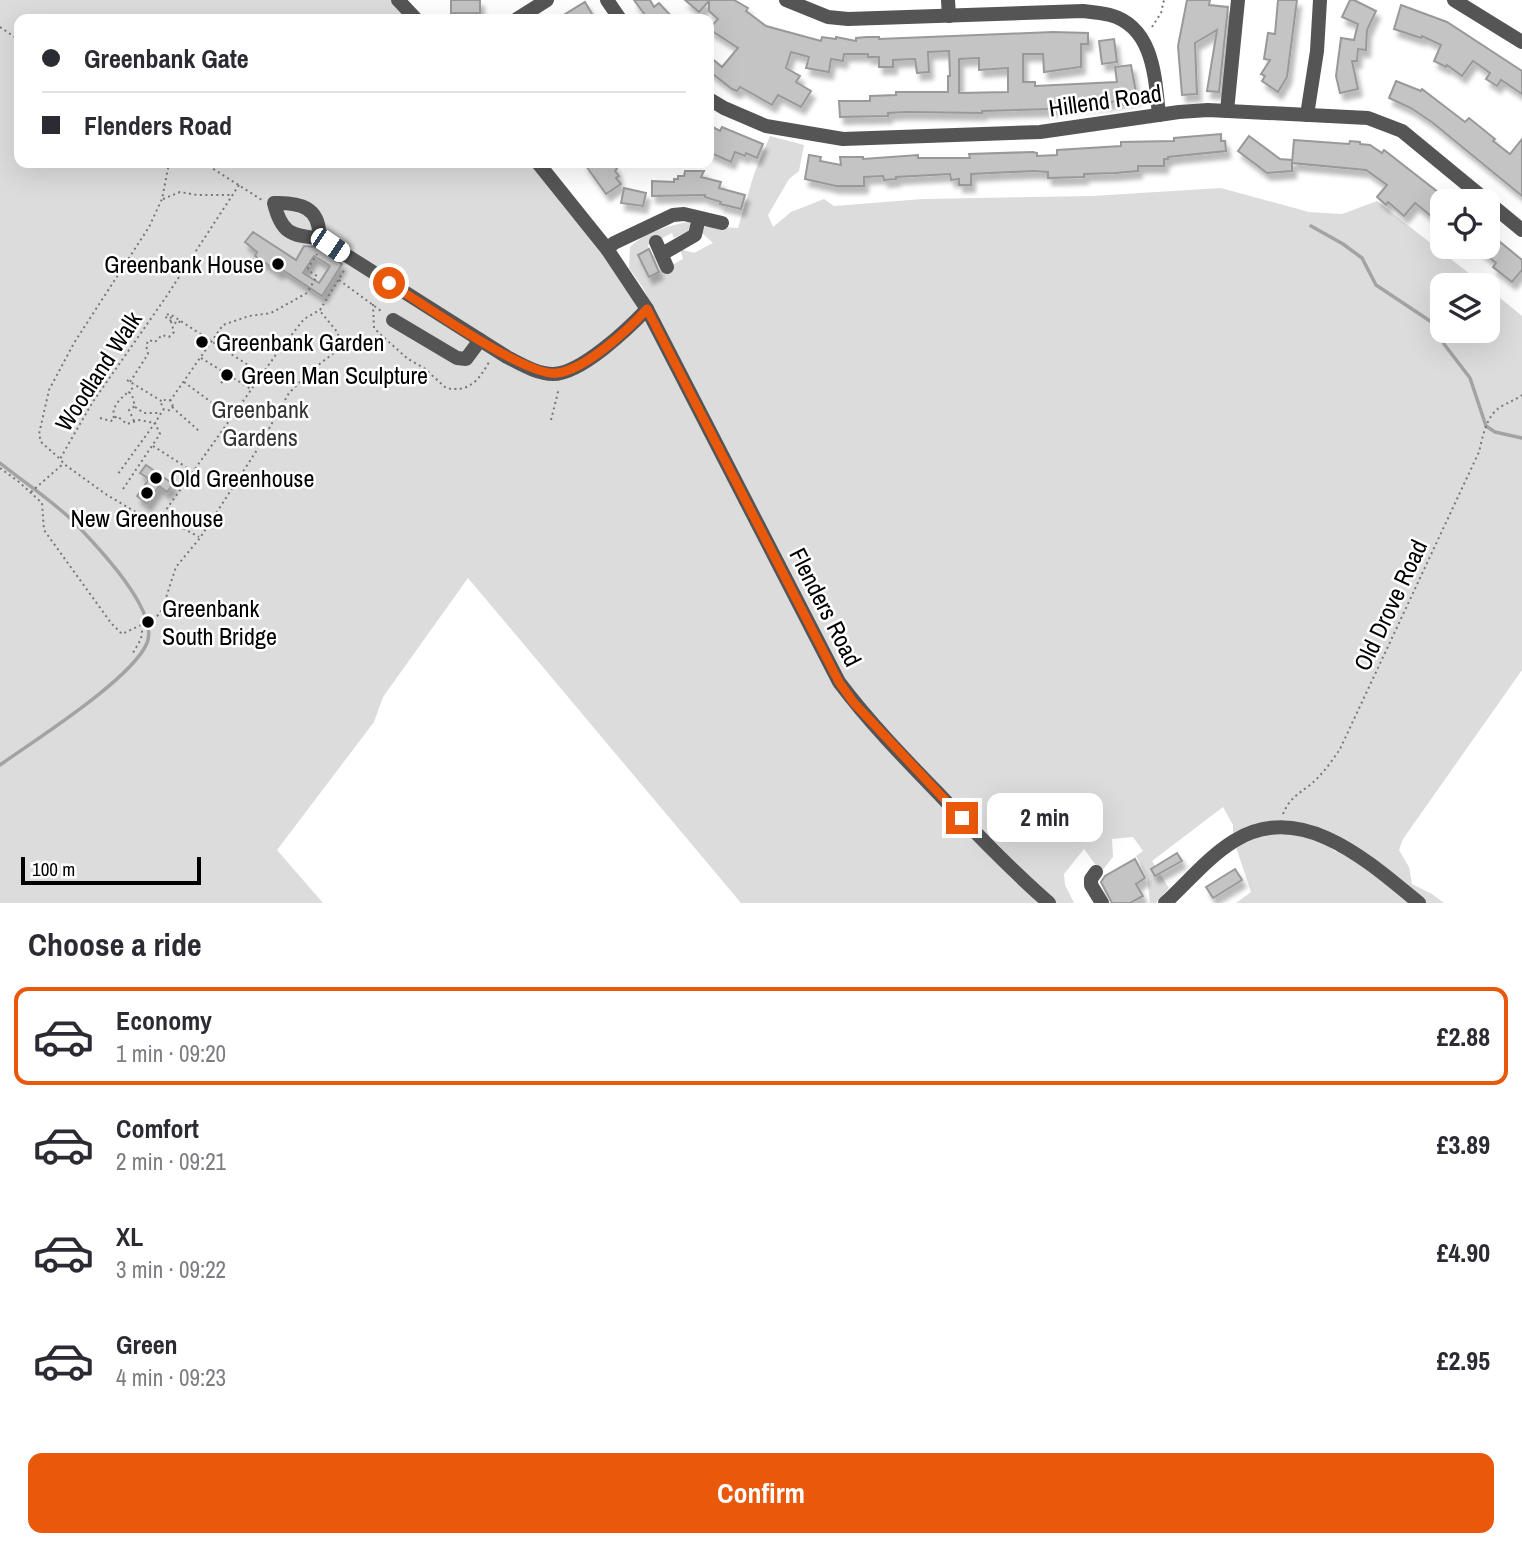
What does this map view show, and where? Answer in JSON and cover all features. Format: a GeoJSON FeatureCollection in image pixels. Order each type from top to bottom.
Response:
{"type":"FeatureCollection","features":[{"type":"Feature","properties":{"kind":"street"},"geometry":{"type":"LineString","coordinates":[[398,0],[411,14]]}},
{"type":"Feature","properties":{"kind":"street"},"geometry":{"type":"LineString","coordinates":[[525,14],[546,0]]}},
{"type":"Feature","properties":{"kind":"street"},"geometry":{"type":"LineString","coordinates":[[786,0],[828,17],[848,19],[949,16],[1083,6],[1111,15],[1133,27],[1148,47],[1159,115]]}},
{"type":"Feature","properties":{"kind":"street"},"geometry":{"type":"LineString","coordinates":[[948,0],[949,16]]}},
{"type":"Feature","properties":{"kind":"street"},"geometry":{"type":"LineString","coordinates":[[1227,111],[1238,0]]}},
{"type":"Feature","properties":{"kind":"street"},"geometry":{"type":"LineString","coordinates":[[1307,115],[1317,51],[1320,0]]}},
{"type":"Feature","properties":{"kind":"street"},"geometry":{"type":"LineString","coordinates":[[1463,2],[1522,42]]}},
{"type":"Feature","properties":{"kind":"street","name":"Hillend Road"},"geometry":{"type":"LineString","coordinates":[[714,102],[766,125],[843,139],[1040,132],[1199,111],[1368,118],[1402,131],[1471,189]]}},
{"type":"Feature","properties":{"kind":"street","name":"Flenders Road"},"geometry":{"type":"LineString","coordinates":[[542,168],[607,249],[647,309],[839,682],[854,703],[1016,876],[1049,903]]}},
{"type":"Feature","properties":{"kind":"street"},"geometry":{"type":"LineString","coordinates":[[322,240],[318,220],[311,212],[293,202],[274,203],[281,225],[292,234],[322,240],[495,350],[536,370],[549,373],[561,373],[592,357],[647,309]]}},
{"type":"Feature","properties":{"kind":"street","name":"Hillend Road"},"geometry":{"type":"LineString","coordinates":[[1500,212],[1522,230]]}},
{"type":"Feature","properties":{"kind":"street"},"geometry":{"type":"LineString","coordinates":[[607,249],[665,218],[684,214],[722,223]]}},
{"type":"Feature","properties":{"kind":"street"},"geometry":{"type":"LineString","coordinates":[[662,254],[695,235],[699,218]]}},
{"type":"Feature","properties":{"kind":"street"},"geometry":{"type":"LineString","coordinates":[[393,320],[457,358],[466,359],[480,340]]}},
{"type":"Feature","properties":{"kind":"street"},"geometry":{"type":"LineString","coordinates":[[1165,903],[1234,841],[1251,833],[1283,827],[1314,832],[1335,841],[1419,903]]}},
{"type":"Feature","properties":{"kind":"street"},"geometry":{"type":"LineString","coordinates":[[1096,872],[1091,879],[1091,885],[1102,903]]}},
{"type":"Feature","properties":{"kind":"path"},"geometry":{"type":"LineString","coordinates":[[1141,37],[1161,13],[1164,0]]}},
{"type":"Feature","properties":{"kind":"path","name":"Woodland Walk"},"geometry":{"type":"LineString","coordinates":[[163,517],[156,524],[107,495],[64,464],[41,442],[39,434],[48,390],[74,343],[149,227],[163,199],[168,168]]}},
{"type":"Feature","properties":{"kind":"path"},"geometry":{"type":"LineString","coordinates":[[212,168],[259,199],[274,203]]}},
{"type":"Feature","properties":{"kind":"path","name":"Woodland Walk"},"geometry":{"type":"LineString","coordinates":[[60,459],[92,403],[239,185]]}},
{"type":"Feature","properties":{"kind":"path"},"geometry":{"type":"LineString","coordinates":[[163,199],[180,192],[232,196]]}},
{"type":"Feature","properties":{"kind":"path"},"geometry":{"type":"LineString","coordinates":[[173,316],[170,318],[174,332],[169,337],[162,335],[155,342],[149,340],[146,345],[148,354],[128,381],[163,402],[170,401],[223,325],[249,316],[271,313],[307,293],[317,276],[308,268],[322,240]]}},
{"type":"Feature","properties":{"kind":"path"},"geometry":{"type":"LineString","coordinates":[[200,538],[163,517],[251,389],[304,319],[320,310],[351,259]]}},
{"type":"Feature","properties":{"kind":"path"},"geometry":{"type":"LineString","coordinates":[[339,280],[393,320]]}},
{"type":"Feature","properties":{"kind":"path"},"geometry":{"type":"LineString","coordinates":[[373,304],[374,328],[446,388],[469,387],[479,380],[495,350]]}},
{"type":"Feature","properties":{"kind":"path"},"geometry":{"type":"LineString","coordinates":[[0,468],[42,503],[44,530],[111,623],[122,634],[154,620],[162,610],[176,567],[200,538],[257,450],[289,393],[313,369],[339,349],[338,333],[320,310]]}},
{"type":"Feature","properties":{"kind":"path"},"geometry":{"type":"LineString","coordinates":[[180,321],[178,324],[165,315],[173,316],[254,369]]}},
{"type":"Feature","properties":{"kind":"path"},"geometry":{"type":"LineString","coordinates":[[200,358],[251,389]]}},
{"type":"Feature","properties":{"kind":"path"},"geometry":{"type":"LineString","coordinates":[[221,383],[231,368]]}},
{"type":"Feature","properties":{"kind":"path"},"geometry":{"type":"LineString","coordinates":[[551,420],[557,402],[561,373]]}},
{"type":"Feature","properties":{"kind":"path"},"geometry":{"type":"LineString","coordinates":[[183,382],[211,402]]}},
{"type":"Feature","properties":{"kind":"path"},"geometry":{"type":"LineString","coordinates":[[114,418],[112,412],[116,405],[135,385]]}},
{"type":"Feature","properties":{"kind":"path"},"geometry":{"type":"LineString","coordinates":[[129,392],[135,406],[150,415],[168,411],[172,407]]}},
{"type":"Feature","properties":{"kind":"path","name":"Old Drove Road"},"geometry":{"type":"LineString","coordinates":[[1283,827],[1282,816],[1287,804],[1298,792],[1311,784],[1332,762],[1340,749],[1479,452],[1486,426],[1500,408],[1522,395]]}},
{"type":"Feature","properties":{"kind":"path"},"geometry":{"type":"LineString","coordinates":[[170,401],[172,407],[199,431]]}},
{"type":"Feature","properties":{"kind":"path"},"geometry":{"type":"LineString","coordinates":[[118,474],[155,423],[162,411],[163,402]]}},
{"type":"Feature","properties":{"kind":"path"},"geometry":{"type":"LineString","coordinates":[[134,422],[129,410],[135,406]]}},
{"type":"Feature","properties":{"kind":"path"},"geometry":{"type":"LineString","coordinates":[[100,418],[111,421],[117,416],[127,424],[139,420],[155,423]]}},
{"type":"Feature","properties":{"kind":"path"},"geometry":{"type":"LineString","coordinates":[[123,489],[160,434],[155,423]]}},
{"type":"Feature","properties":{"kind":"path"},"geometry":{"type":"LineString","coordinates":[[153,445],[186,467]]}},
{"type":"Feature","properties":{"kind":"path","name":"Woodland Walk"},"geometry":{"type":"LineString","coordinates":[[31,492],[64,464]]}},
{"type":"Feature","properties":{"kind":"path"},"geometry":{"type":"LineString","coordinates":[[133,653],[141,639],[143,624]]}},
{"type":"Feature","properties":{"kind":"green space","name":"Greenbank Gardens"},"geometry":{"type":"Polygon","coordinates":[[[0,0],[395,0],[408,14],[14,14],[14,168],[536,168],[614,268],[667,351],[822,662],[1012,879],[1041,903],[741,903],[468,578],[383,697],[374,722],[277,850],[323,903],[0,903],[0,0]]]}},
{"type":"Feature","properties":{"kind":"green space"},"geometry":{"type":"Polygon","coordinates":[[[770,136],[804,145],[799,171],[789,179],[768,215],[773,227],[791,212],[824,199],[834,206],[923,199],[1092,196],[1221,188],[1309,212],[1342,214],[1377,201],[1430,243],[1430,259],[1451,259],[1469,273],[1430,273],[1430,343],[1500,343],[1500,298],[1522,316],[1522,670],[1403,839],[1399,850],[1409,867],[1412,884],[1444,903],[1426,903],[1311,825],[1281,823],[1233,834],[1233,825],[1223,807],[1152,861],[1169,888],[1156,903],[1150,903],[1147,878],[1136,856],[1143,851],[1133,837],[1112,839],[1113,857],[1101,872],[1084,849],[1064,874],[1065,885],[1074,903],[1054,903],[1022,873],[878,721],[845,682],[643,288],[629,268],[630,247],[658,230],[689,222],[692,225],[692,229],[674,238],[672,233],[648,245],[649,249],[638,255],[649,277],[683,259],[680,249],[694,253],[713,243],[702,233],[705,226],[738,228],[754,174],[770,136]]]}},
{"type":"Feature","properties":{"kind":"green space"},"geometry":{"type":"Polygon","coordinates":[[[1300,831],[1333,843],[1331,848],[1336,852],[1340,847],[1413,903],[1236,903],[1251,892],[1235,844],[1253,836],[1300,831]]]}},
{"type":"Feature","properties":{"kind":"building"},"geometry":{"type":"Polygon","coordinates":[[[451,0],[480,0],[480,13],[451,13],[451,0]]]}},
{"type":"Feature","properties":{"kind":"building"},"geometry":{"type":"Polygon","coordinates":[[[634,0],[650,0],[654,7],[659,3],[669,14],[644,14],[634,0]]]}},
{"type":"Feature","properties":{"kind":"building"},"geometry":{"type":"Polygon","coordinates":[[[685,0],[734,0],[748,8],[746,11],[766,26],[821,41],[822,37],[856,41],[856,38],[867,37],[879,39],[1088,33],[1088,44],[1081,44],[1081,67],[1044,72],[1043,54],[1023,54],[1023,82],[1035,82],[1035,86],[1117,82],[1115,67],[1131,65],[1137,98],[1055,106],[1055,109],[982,113],[907,112],[888,113],[888,116],[840,117],[839,101],[870,101],[870,96],[896,95],[896,92],[948,92],[949,51],[928,52],[929,72],[917,73],[915,59],[893,60],[893,67],[879,67],[879,57],[868,57],[868,54],[844,54],[843,61],[831,59],[829,72],[806,68],[809,57],[791,52],[786,68],[800,76],[796,82],[811,91],[801,107],[778,95],[772,105],[740,87],[737,91],[732,89],[714,75],[714,60],[722,67],[738,48],[714,32],[714,23],[718,19],[709,11],[709,1],[699,12],[685,0]],[[979,58],[959,59],[959,93],[1008,92],[1008,68],[979,70],[979,58]]]}},
{"type":"Feature","properties":{"kind":"building"},"geometry":{"type":"Polygon","coordinates":[[[1187,0],[1210,0],[1209,5],[1228,7],[1219,92],[1207,91],[1217,30],[1195,43],[1197,94],[1182,95],[1178,46],[1187,0]]]}},
{"type":"Feature","properties":{"kind":"building"},"geometry":{"type":"Polygon","coordinates":[[[1278,0],[1297,0],[1287,77],[1278,92],[1262,81],[1265,76],[1261,74],[1270,60],[1264,59],[1268,33],[1275,34],[1278,0]]]}},
{"type":"Feature","properties":{"kind":"building"},"geometry":{"type":"Polygon","coordinates":[[[1350,0],[1376,11],[1367,30],[1366,50],[1358,49],[1357,61],[1352,61],[1358,89],[1340,93],[1336,76],[1341,38],[1354,40],[1358,24],[1342,17],[1350,0]]]}},
{"type":"Feature","properties":{"kind":"building"},"geometry":{"type":"Polygon","coordinates":[[[585,2],[592,14],[565,14],[585,2]]]}},
{"type":"Feature","properties":{"kind":"building"},"geometry":{"type":"Polygon","coordinates":[[[1401,5],[1447,22],[1522,71],[1522,94],[1501,80],[1497,86],[1486,79],[1490,73],[1473,61],[1462,76],[1447,65],[1446,67],[1434,61],[1441,45],[1422,36],[1421,38],[1394,29],[1401,5]]]}},
{"type":"Feature","properties":{"kind":"building"},"geometry":{"type":"Polygon","coordinates":[[[1114,39],[1117,62],[1102,64],[1099,41],[1114,39]]]}},
{"type":"Feature","properties":{"kind":"building"},"geometry":{"type":"Polygon","coordinates":[[[1396,81],[1421,91],[1422,89],[1465,122],[1469,118],[1510,154],[1522,139],[1522,196],[1433,123],[1411,108],[1389,98],[1396,81]]]}},
{"type":"Feature","properties":{"kind":"building"},"geometry":{"type":"Polygon","coordinates":[[[722,127],[763,144],[757,158],[735,152],[731,162],[714,154],[714,128],[720,131],[722,127]]]}},
{"type":"Feature","properties":{"kind":"building"},"geometry":{"type":"Polygon","coordinates":[[[1221,134],[1226,151],[1168,157],[1164,159],[1164,166],[1138,166],[1138,171],[1084,174],[1084,177],[1048,178],[1048,172],[1034,171],[971,174],[971,185],[959,185],[959,179],[951,180],[950,174],[884,180],[883,176],[864,177],[864,186],[836,186],[805,179],[809,155],[821,157],[820,161],[841,165],[840,157],[863,159],[918,155],[918,158],[970,158],[969,154],[1033,152],[1037,153],[1037,156],[1057,155],[1057,150],[1121,146],[1121,142],[1174,141],[1174,138],[1221,134]]]}},
{"type":"Feature","properties":{"kind":"building"},"geometry":{"type":"Polygon","coordinates":[[[1249,136],[1280,159],[1292,160],[1292,171],[1267,173],[1238,151],[1249,136]]]}},
{"type":"Feature","properties":{"kind":"building"},"geometry":{"type":"Polygon","coordinates":[[[1294,140],[1349,144],[1350,141],[1360,142],[1382,153],[1384,150],[1434,189],[1430,189],[1430,215],[1415,203],[1404,216],[1388,202],[1386,205],[1377,197],[1387,185],[1366,170],[1292,163],[1294,140]]]}},
{"type":"Feature","properties":{"kind":"building"},"geometry":{"type":"Polygon","coordinates":[[[588,168],[617,169],[615,171],[619,176],[616,178],[621,184],[606,194],[588,168]]]}},
{"type":"Feature","properties":{"kind":"building"},"geometry":{"type":"Polygon","coordinates":[[[685,171],[704,171],[701,177],[721,182],[719,188],[745,195],[741,209],[720,204],[721,202],[705,195],[652,196],[652,181],[674,182],[678,176],[684,176],[685,171]]]}},
{"type":"Feature","properties":{"kind":"building"},"geometry":{"type":"Polygon","coordinates":[[[624,188],[646,193],[643,206],[621,203],[624,188]]]}},
{"type":"Feature","properties":{"kind":"building"},"geometry":{"type":"Polygon","coordinates":[[[253,232],[296,260],[304,246],[316,247],[342,264],[322,296],[281,269],[279,272],[255,256],[257,252],[245,242],[253,232]],[[314,256],[303,273],[319,283],[330,266],[314,256]]]}},
{"type":"Feature","properties":{"kind":"building"},"geometry":{"type":"Polygon","coordinates":[[[1500,242],[1522,260],[1522,270],[1512,282],[1493,267],[1496,263],[1491,259],[1500,259],[1500,242]]]}},
{"type":"Feature","properties":{"kind":"building"},"geometry":{"type":"Polygon","coordinates":[[[649,249],[659,272],[649,277],[638,255],[649,249]]]}},
{"type":"Feature","properties":{"kind":"building"},"geometry":{"type":"Polygon","coordinates":[[[146,465],[173,484],[167,492],[159,486],[147,504],[137,496],[149,479],[140,473],[146,465]]]}},
{"type":"Feature","properties":{"kind":"building"},"geometry":{"type":"Polygon","coordinates":[[[1177,853],[1182,861],[1155,876],[1151,869],[1177,853]]]}},
{"type":"Feature","properties":{"kind":"building"},"geometry":{"type":"Polygon","coordinates":[[[1135,859],[1145,878],[1136,884],[1143,896],[1130,903],[1112,903],[1101,882],[1105,876],[1135,859]]]}},
{"type":"Feature","properties":{"kind":"building"},"geometry":{"type":"Polygon","coordinates":[[[1235,869],[1242,880],[1213,898],[1206,887],[1235,869]]]}},
{"type":"Feature","properties":{"kind":"waterway"},"geometry":{"type":"LineString","coordinates":[[1311,226],[1362,258],[1376,285],[1436,325],[1444,344],[1470,378],[1486,426],[1495,432],[1522,438]]}},
{"type":"Feature","properties":{"kind":"waterway"},"geometry":{"type":"LineString","coordinates":[[0,463],[58,507],[97,547],[124,579],[144,614],[148,630],[147,643],[123,674],[81,708],[0,765]]}},
{"type":"Feature","properties":{"kind":"place","name":"Greenbank House"},"geometry":{"type":"Point","coordinates":[278,264]}},
{"type":"Feature","properties":{"kind":"place","name":"Greenbank Garden"},"geometry":{"type":"Point","coordinates":[202,342]}},
{"type":"Feature","properties":{"kind":"place","name":"Green Man Sculpture"},"geometry":{"type":"Point","coordinates":[227,375]}},
{"type":"Feature","properties":{"kind":"place","name":"Old Greenhouse"},"geometry":{"type":"Point","coordinates":[156,478]}},
{"type":"Feature","properties":{"kind":"place","name":"New Greenhouse"},"geometry":{"type":"Point","coordinates":[147,493]}},
{"type":"Feature","properties":{"kind":"place","name":"Greenbank South Bridge"},"geometry":{"type":"Point","coordinates":[148,622]}},
{"type":"Feature","properties":{"kind":"route"},"geometry":{"type":"LineString","coordinates":[[389,283],[507,357],[536,370],[555,374],[592,357],[647,309],[839,682],[854,703],[962,818]]}}]}
